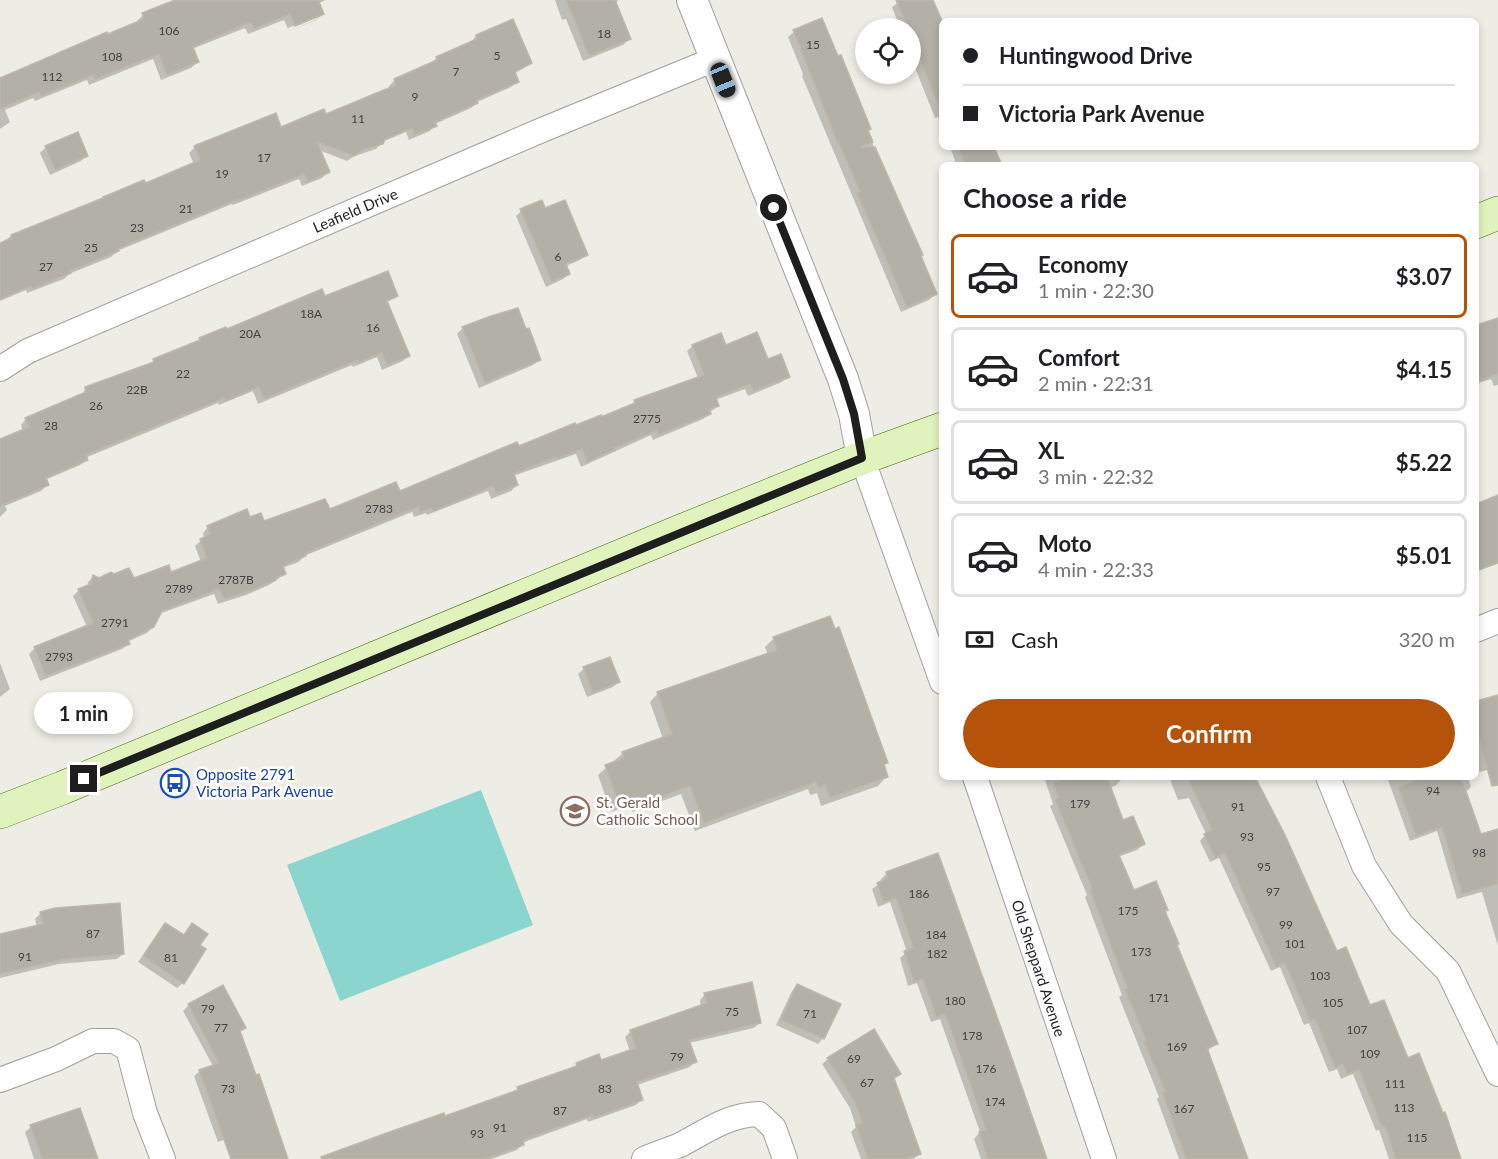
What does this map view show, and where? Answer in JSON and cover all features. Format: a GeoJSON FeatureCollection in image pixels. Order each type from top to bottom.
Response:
{"type":"FeatureCollection","features":[{"type":"Feature","properties":{"kind":"main road"},"geometry":{"type":"LineString","coordinates":[[1479,221],[1498,213]]}},
{"type":"Feature","properties":{"kind":"main road"},"geometry":{"type":"LineString","coordinates":[[0,812],[862,458],[939,430]]}},
{"type":"Feature","properties":{"kind":"street"},"geometry":{"type":"LineString","coordinates":[[692,0],[843,379],[854,414],[862,458],[939,674]]}},
{"type":"Feature","properties":{"kind":"street","name":"Leafield Drive"},"geometry":{"type":"LineString","coordinates":[[0,369],[28,351],[531,134],[715,59]]}},
{"type":"Feature","properties":{"kind":"street"},"geometry":{"type":"LineString","coordinates":[[1479,629],[1498,621]]}},
{"type":"Feature","properties":{"kind":"street","name":"Old Sheppard Avenue"},"geometry":{"type":"LineString","coordinates":[[976,780],[1104,1159]]}},
{"type":"Feature","properties":{"kind":"street"},"geometry":{"type":"LineString","coordinates":[[1329,780],[1364,866],[1401,924],[1448,971],[1498,1074]]}},
{"type":"Feature","properties":{"kind":"street"},"geometry":{"type":"LineString","coordinates":[[0,1080],[56,1059],[93,1041],[114,1041],[128,1049],[145,1113],[163,1159]]}},
{"type":"Feature","properties":{"kind":"street"},"geometry":{"type":"LineString","coordinates":[[644,1159],[742,1115],[759,1114],[774,1128],[785,1159]]}},
{"type":"Feature","properties":{"kind":"shaded area"},"geometry":{"type":"Polygon","coordinates":[[[481,790],[533,925],[340,1001],[287,865],[481,790]]]}},
{"type":"Feature","properties":{"kind":"building"},"geometry":{"type":"Polygon","coordinates":[[[175,0],[324,0],[319,2],[324,14],[295,26],[290,14],[254,29],[251,22],[193,47],[199,62],[167,75],[159,54],[95,79],[93,75],[41,96],[40,92],[0,109],[0,78],[107,32],[108,34],[144,19],[142,13],[175,0]]]}},
{"type":"Feature","properties":{"kind":"building"},"geometry":{"type":"Polygon","coordinates":[[[566,0],[615,0],[631,39],[589,56],[566,0]]]}},
{"type":"Feature","properties":{"kind":"building"},"geometry":{"type":"Polygon","coordinates":[[[896,0],[933,0],[941,18],[939,106],[921,63],[921,18],[904,18],[896,0]]]}},
{"type":"Feature","properties":{"kind":"building"},"geometry":{"type":"Polygon","coordinates":[[[822,18],[838,56],[841,55],[871,129],[868,130],[873,142],[861,147],[875,147],[923,255],[921,256],[937,294],[907,307],[857,193],[860,192],[838,144],[793,30],[822,18]]]}},
{"type":"Feature","properties":{"kind":"building"},"geometry":{"type":"Polygon","coordinates":[[[513,19],[532,63],[515,72],[519,82],[477,100],[478,103],[435,122],[437,126],[415,135],[412,128],[385,139],[383,144],[363,150],[354,156],[317,142],[330,172],[308,182],[304,174],[238,201],[238,199],[117,249],[119,251],[70,271],[71,273],[0,299],[0,243],[12,238],[11,235],[144,180],[146,183],[200,160],[194,146],[276,113],[281,127],[324,109],[326,114],[396,85],[394,79],[437,60],[436,57],[477,39],[476,35],[513,19]]]}},
{"type":"Feature","properties":{"kind":"building"},"geometry":{"type":"Polygon","coordinates":[[[78,132],[88,156],[55,170],[45,146],[78,132]]]}},
{"type":"Feature","properties":{"kind":"building"},"geometry":{"type":"Polygon","coordinates":[[[959,150],[995,150],[1001,162],[964,162],[959,150]]]}},
{"type":"Feature","properties":{"kind":"building"},"geometry":{"type":"Polygon","coordinates":[[[542,200],[545,208],[565,200],[588,255],[566,264],[570,274],[552,282],[520,209],[542,200]]]}},
{"type":"Feature","properties":{"kind":"building"},"geometry":{"type":"Polygon","coordinates":[[[388,271],[398,296],[387,301],[410,356],[387,365],[382,353],[359,363],[358,360],[264,399],[259,387],[225,401],[224,398],[86,455],[88,460],[46,478],[49,485],[0,506],[0,439],[29,427],[25,418],[86,392],[85,387],[154,362],[153,359],[226,327],[227,329],[322,289],[325,296],[388,271]]]}},
{"type":"Feature","properties":{"kind":"building"},"geometry":{"type":"Polygon","coordinates":[[[518,308],[526,329],[529,328],[541,360],[485,383],[462,327],[518,308]]]}},
{"type":"Feature","properties":{"kind":"building"},"geometry":{"type":"Polygon","coordinates":[[[1498,318],[1498,374],[1479,381],[1479,324],[1498,318]]]}},
{"type":"Feature","properties":{"kind":"building"},"geometry":{"type":"Polygon","coordinates":[[[757,332],[768,359],[781,354],[790,377],[753,391],[751,384],[716,397],[719,406],[709,410],[711,414],[658,435],[657,431],[614,448],[615,450],[587,462],[582,449],[557,459],[556,457],[514,474],[518,485],[496,494],[493,486],[433,511],[431,508],[420,513],[418,507],[305,554],[306,556],[283,566],[286,574],[253,590],[224,599],[219,589],[162,611],[154,627],[128,640],[130,644],[45,676],[34,647],[93,623],[78,589],[91,584],[93,575],[99,578],[111,572],[114,574],[129,568],[134,578],[169,565],[171,572],[207,558],[200,539],[210,534],[207,526],[247,509],[250,517],[261,513],[264,521],[325,499],[330,509],[396,482],[400,491],[517,442],[519,446],[575,423],[576,425],[601,415],[601,417],[635,403],[634,400],[704,375],[692,345],[721,333],[726,345],[757,332]]]}},
{"type":"Feature","properties":{"kind":"building"},"geometry":{"type":"Polygon","coordinates":[[[1498,495],[1498,563],[1479,570],[1479,503],[1498,495]]]}},
{"type":"Feature","properties":{"kind":"building"},"geometry":{"type":"Polygon","coordinates":[[[830,616],[835,629],[839,627],[888,763],[884,764],[888,777],[830,798],[825,785],[819,788],[816,782],[704,823],[690,786],[641,804],[638,797],[619,804],[605,765],[624,758],[622,752],[672,734],[657,692],[777,650],[773,637],[830,616]]]}},
{"type":"Feature","properties":{"kind":"building"},"geometry":{"type":"Polygon","coordinates":[[[610,657],[620,682],[593,693],[583,667],[610,657]]]}},
{"type":"Feature","properties":{"kind":"building"},"geometry":{"type":"Polygon","coordinates":[[[1498,695],[1498,785],[1492,786],[1479,738],[1479,700],[1498,695]]]}},
{"type":"Feature","properties":{"kind":"building"},"geometry":{"type":"Polygon","coordinates":[[[1060,780],[1108,780],[1123,820],[1133,816],[1145,844],[1119,855],[1134,890],[1156,881],[1168,910],[1165,911],[1179,944],[1177,945],[1218,1044],[1207,1048],[1248,1159],[1186,1159],[1162,1092],[1165,1091],[1125,990],[1127,988],[1090,890],[1092,889],[1055,799],[1058,798],[1053,783],[1060,780]]]}},
{"type":"Feature","properties":{"kind":"building"},"geometry":{"type":"Polygon","coordinates":[[[1188,780],[1257,780],[1285,835],[1337,951],[1346,947],[1370,1005],[1384,1000],[1408,1058],[1419,1053],[1443,1113],[1445,1112],[1461,1159],[1396,1159],[1385,1126],[1382,1127],[1359,1070],[1347,1074],[1343,1064],[1335,1068],[1315,1019],[1310,1021],[1285,963],[1276,967],[1225,853],[1215,858],[1204,834],[1212,830],[1188,780]]]}},
{"type":"Feature","properties":{"kind":"building"},"geometry":{"type":"Polygon","coordinates":[[[1417,780],[1462,780],[1481,834],[1498,829],[1498,884],[1462,894],[1442,827],[1416,836],[1398,787],[1417,780]]]}},
{"type":"Feature","properties":{"kind":"building"},"geometry":{"type":"Polygon","coordinates":[[[938,853],[1047,1159],[988,1159],[979,1132],[986,1129],[945,1014],[936,1017],[923,979],[914,982],[904,951],[913,948],[896,898],[884,902],[877,883],[888,878],[886,872],[938,853]]]}},
{"type":"Feature","properties":{"kind":"building"},"geometry":{"type":"Polygon","coordinates":[[[120,903],[124,954],[66,959],[0,974],[0,934],[43,924],[40,912],[55,908],[120,903]]]}},
{"type":"Feature","properties":{"kind":"building"},"geometry":{"type":"Polygon","coordinates":[[[165,923],[184,935],[192,923],[208,934],[200,945],[206,949],[184,984],[143,956],[165,923]]]}},
{"type":"Feature","properties":{"kind":"building"},"geometry":{"type":"Polygon","coordinates":[[[752,982],[761,1023],[689,1040],[697,1062],[637,1082],[643,1100],[523,1140],[524,1145],[485,1159],[322,1159],[321,1157],[444,1113],[445,1116],[518,1090],[517,1087],[577,1066],[576,1063],[599,1054],[601,1060],[636,1048],[630,1030],[707,1003],[704,993],[752,982]]]}},
{"type":"Feature","properties":{"kind":"building"},"geometry":{"type":"Polygon","coordinates":[[[797,984],[841,1004],[824,1039],[781,1020],[797,984]]]}},
{"type":"Feature","properties":{"kind":"building"},"geometry":{"type":"Polygon","coordinates":[[[223,985],[246,1028],[240,1031],[256,1075],[259,1074],[288,1159],[231,1159],[199,1070],[219,1063],[188,1004],[223,985]]]}},
{"type":"Feature","properties":{"kind":"building"},"geometry":{"type":"Polygon","coordinates":[[[874,1029],[901,1074],[894,1078],[921,1154],[906,1159],[868,1159],[856,1125],[862,1123],[855,1102],[827,1058],[874,1029]]]}},
{"type":"Feature","properties":{"kind":"building"},"geometry":{"type":"Polygon","coordinates":[[[80,1108],[98,1159],[42,1159],[30,1125],[80,1108]]]}},
{"type":"Feature","properties":{"kind":"place","name":"Opposite 2791 Victoria Park Avenue"},"geometry":{"type":"Point","coordinates":[175,783]}},
{"type":"Feature","properties":{"kind":"place","name":"St. Gerald Catholic School"},"geometry":{"type":"Point","coordinates":[575,811]}},
{"type":"Feature","properties":{"kind":"route"},"geometry":{"type":"LineString","coordinates":[[84,779],[862,458],[854,414],[843,379],[774,208]]}}]}
